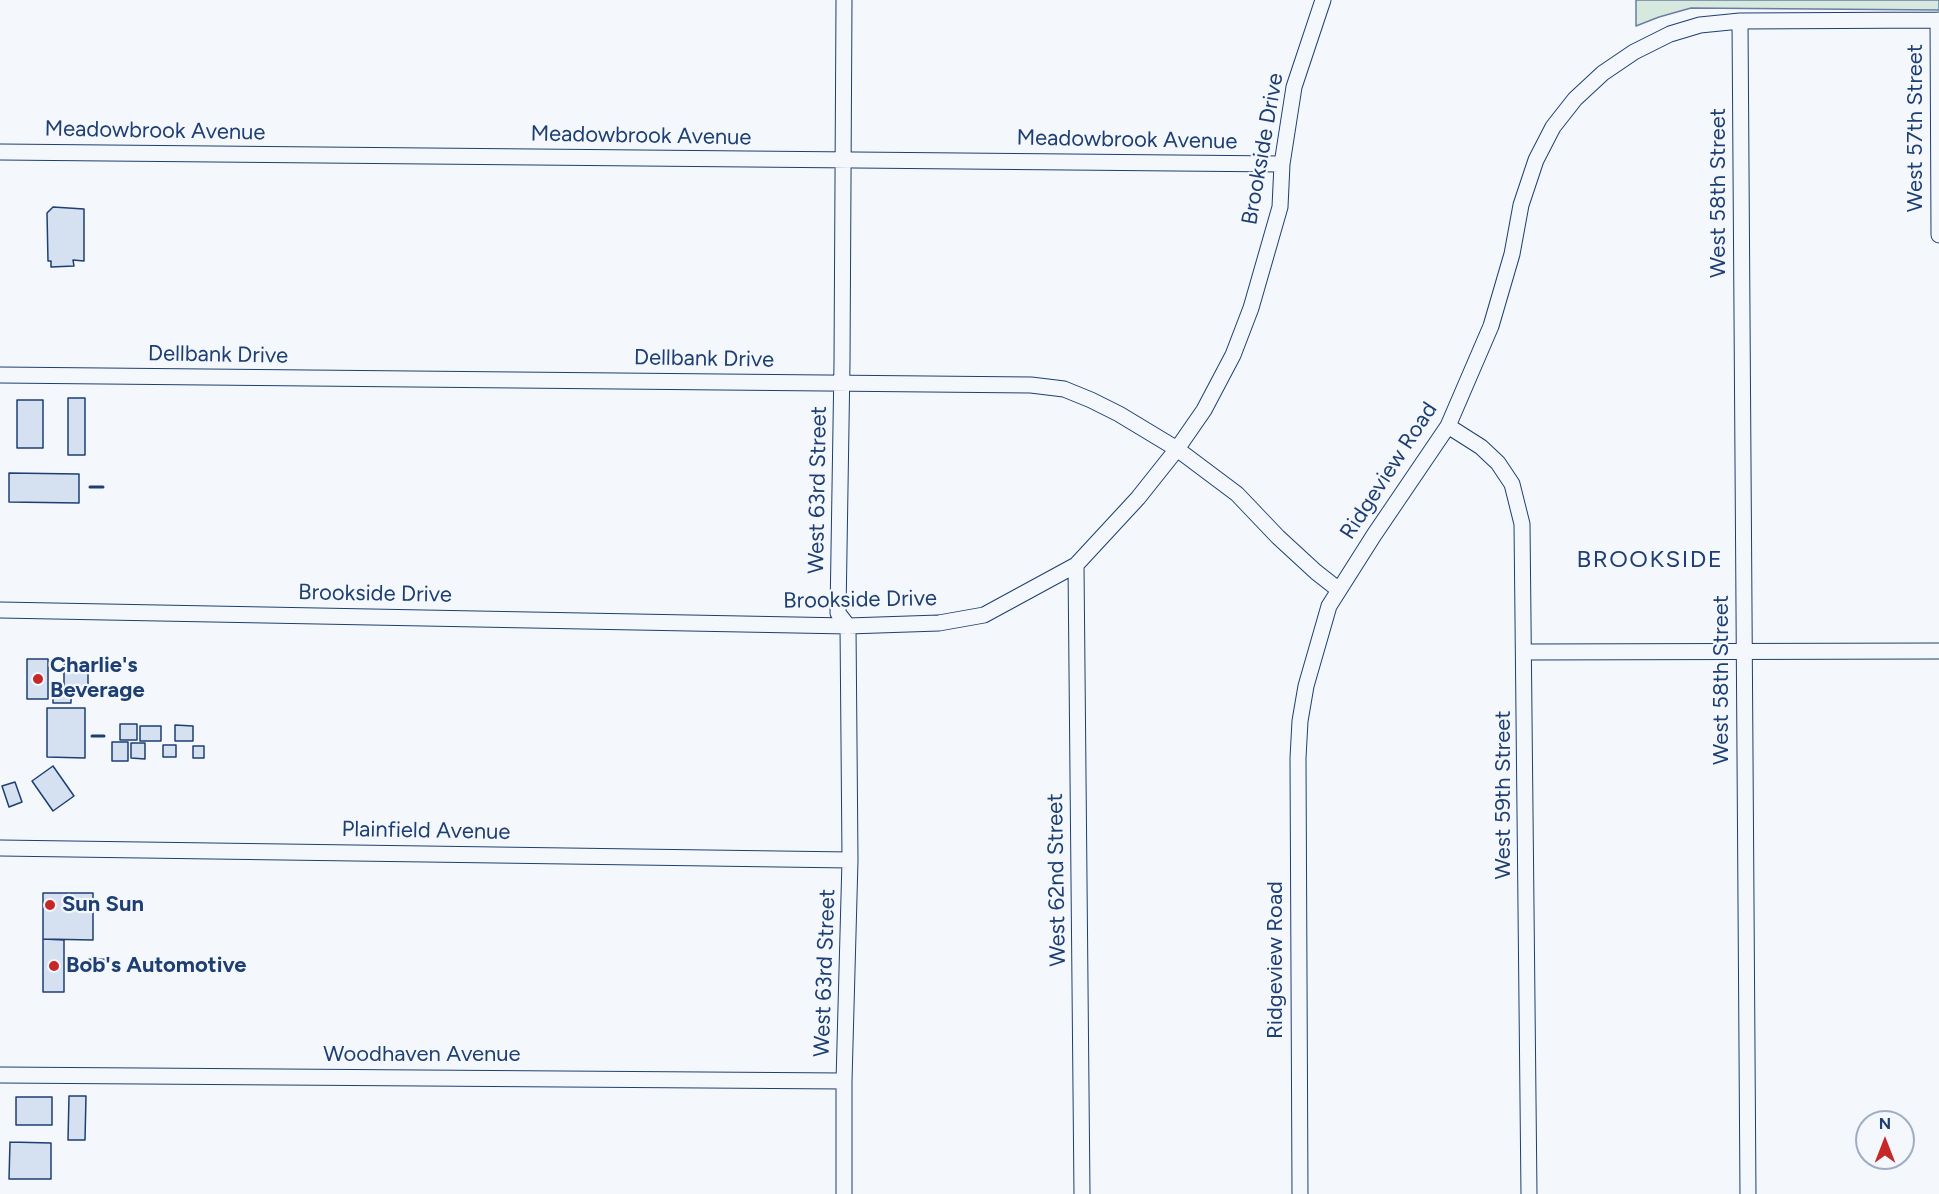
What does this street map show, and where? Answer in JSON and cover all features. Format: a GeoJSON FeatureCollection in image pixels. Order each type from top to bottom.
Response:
{"type":"FeatureCollection","features":[{"type":"Feature","properties":{"kind":"street","name":"West 63rd Street"},"geometry":{"type":"LineString","coordinates":[[844,0],[838,613],[848,626],[850,860],[844,1081],[844,1194]]}},
{"type":"Feature","properties":{"kind":"street","name":"Brookside Drive"},"geometry":{"type":"LineString","coordinates":[[0,610],[848,626],[939,623],[984,615],[1076,566],[1138,498],[1177,449],[1204,410],[1233,355],[1251,308],[1280,207],[1282,164],[1294,87],[1323,0]]}},
{"type":"Feature","properties":{"kind":"street","name":"Ridgeview Road"},"geometry":{"type":"LineString","coordinates":[[1300,1194],[1298,758],[1300,721],[1306,686],[1329,606],[1448,426],[1491,326],[1512,254],[1521,205],[1536,160],[1553,127],[1582,93],[1603,73],[1634,52],[1670,34],[1700,26],[1740,21],[1938,20]]}},
{"type":"Feature","properties":{"kind":"street","name":"West 57th Street"},"geometry":{"type":"LineString","coordinates":[[1938,20],[1939,236]]}},
{"type":"Feature","properties":{"kind":"street","name":"West 58th Street"},"geometry":{"type":"LineString","coordinates":[[1740,21],[1748,1194]]}},
{"type":"Feature","properties":{"kind":"street","name":"Meadowbrook Avenue"},"geometry":{"type":"LineString","coordinates":[[0,152],[1282,164]]}},
{"type":"Feature","properties":{"kind":"street","name":"Dellbank Drive"},"geometry":{"type":"LineString","coordinates":[[0,375],[1031,385],[1064,389],[1119,414],[1177,449],[1237,494],[1278,537],[1316,572],[1340,590]]}},
{"type":"Feature","properties":{"kind":"street","name":"West 59th Street"},"geometry":{"type":"LineString","coordinates":[[1448,426],[1481,447],[1498,463],[1512,484],[1522,524],[1529,1194]]}},
{"type":"Feature","properties":{"kind":"street","name":"West 62nd Street"},"geometry":{"type":"LineString","coordinates":[[1076,566],[1082,1194]]}},
{"type":"Feature","properties":{"kind":"street"},"geometry":{"type":"LineString","coordinates":[[1525,652],[1939,651]]}},
{"type":"Feature","properties":{"kind":"street","name":"Plainfield Avenue"},"geometry":{"type":"LineString","coordinates":[[0,848],[850,860]]}},
{"type":"Feature","properties":{"kind":"street","name":"Woodhaven Avenue"},"geometry":{"type":"LineString","coordinates":[[0,1075],[844,1081]]}},
{"type":"Feature","properties":{"kind":"shaded area"},"geometry":{"type":"Polygon","coordinates":[[[1636,0],[1939,0],[1939,10],[1691,8],[1636,26],[1636,0]]]}},
{"type":"Feature","properties":{"kind":"building"},"geometry":{"type":"Polygon","coordinates":[[[53,207],[84,209],[84,261],[73,260],[74,266],[51,267],[51,261],[48,261],[47,213],[53,207]]]}},
{"type":"Feature","properties":{"kind":"building"},"geometry":{"type":"Polygon","coordinates":[[[68,398],[85,398],[85,455],[68,455],[68,398]]]}},
{"type":"Feature","properties":{"kind":"building"},"geometry":{"type":"Polygon","coordinates":[[[17,400],[43,400],[43,448],[17,448],[17,400]]]}},
{"type":"Feature","properties":{"kind":"building"},"geometry":{"type":"Polygon","coordinates":[[[9,473],[79,474],[79,503],[9,502],[9,473]]]}},
{"type":"Feature","properties":{"kind":"building","name":"Charlie's Beverage"},"geometry":{"type":"Polygon","coordinates":[[[27,659],[48,659],[48,699],[27,699],[27,659]]]}},
{"type":"Feature","properties":{"kind":"building"},"geometry":{"type":"Polygon","coordinates":[[[64,663],[88,663],[88,692],[64,692],[64,663]]]}},
{"type":"Feature","properties":{"kind":"building"},"geometry":{"type":"Polygon","coordinates":[[[53,693],[71,693],[71,703],[53,703],[53,693]]]}},
{"type":"Feature","properties":{"kind":"building"},"geometry":{"type":"Polygon","coordinates":[[[47,708],[85,708],[85,758],[47,757],[47,708]]]}},
{"type":"Feature","properties":{"kind":"building"},"geometry":{"type":"Polygon","coordinates":[[[120,724],[137,724],[137,740],[120,740],[120,724]]]}},
{"type":"Feature","properties":{"kind":"building"},"geometry":{"type":"Polygon","coordinates":[[[175,725],[193,726],[193,741],[175,741],[175,725]]]}},
{"type":"Feature","properties":{"kind":"building"},"geometry":{"type":"Polygon","coordinates":[[[140,726],[161,726],[161,741],[140,741],[140,726]]]}},
{"type":"Feature","properties":{"kind":"building"},"geometry":{"type":"Polygon","coordinates":[[[112,742],[128,742],[128,761],[112,761],[112,742]]]}},
{"type":"Feature","properties":{"kind":"building"},"geometry":{"type":"Polygon","coordinates":[[[131,743],[145,743],[145,759],[131,758],[131,743]]]}},
{"type":"Feature","properties":{"kind":"building"},"geometry":{"type":"Polygon","coordinates":[[[163,745],[176,745],[176,757],[163,757],[163,745]]]}},
{"type":"Feature","properties":{"kind":"building"},"geometry":{"type":"Polygon","coordinates":[[[193,746],[204,746],[204,758],[193,758],[193,746]]]}},
{"type":"Feature","properties":{"kind":"building"},"geometry":{"type":"Polygon","coordinates":[[[53,766],[74,796],[53,811],[32,781],[53,766]]]}},
{"type":"Feature","properties":{"kind":"building"},"geometry":{"type":"Polygon","coordinates":[[[15,782],[22,802],[9,807],[2,786],[15,782]]]}},
{"type":"Feature","properties":{"kind":"building"},"geometry":{"type":"Polygon","coordinates":[[[43,893],[93,893],[93,940],[43,939],[43,893]]]}},
{"type":"Feature","properties":{"kind":"building","name":"Bob's Automotive"},"geometry":{"type":"Polygon","coordinates":[[[43,939],[64,940],[64,992],[43,992],[43,939]]]}},
{"type":"Feature","properties":{"kind":"building"},"geometry":{"type":"Polygon","coordinates":[[[69,1096],[86,1096],[85,1140],[68,1140],[69,1096]]]}},
{"type":"Feature","properties":{"kind":"building"},"geometry":{"type":"Polygon","coordinates":[[[16,1097],[52,1097],[52,1125],[16,1125],[16,1097]]]}},
{"type":"Feature","properties":{"kind":"building"},"geometry":{"type":"Polygon","coordinates":[[[10,1142],[51,1143],[51,1179],[9,1179],[10,1142]]]}},
{"type":"Feature","properties":{"kind":"wall"},"geometry":{"type":"LineString","coordinates":[[90,487],[103,487]]}},
{"type":"Feature","properties":{"kind":"wall"},"geometry":{"type":"LineString","coordinates":[[92,736],[104,736]]}},
{"type":"Feature","properties":{"kind":"wall"},"geometry":{"type":"LineString","coordinates":[[89,960],[108,960]]}},
{"type":"Feature","properties":{"kind":"place","name":"Charlie's Beverage"},"geometry":{"type":"Point","coordinates":[38,679]}},
{"type":"Feature","properties":{"kind":"place","name":"Sun Sun"},"geometry":{"type":"Point","coordinates":[50,905]}},
{"type":"Feature","properties":{"kind":"place","name":"Bob's Automotive"},"geometry":{"type":"Point","coordinates":[54,966]}},
{"type":"Feature","properties":{"kind":"district","name":"BROOKSIDE"},"geometry":{"type":"Point","coordinates":[1650,560]}}]}
